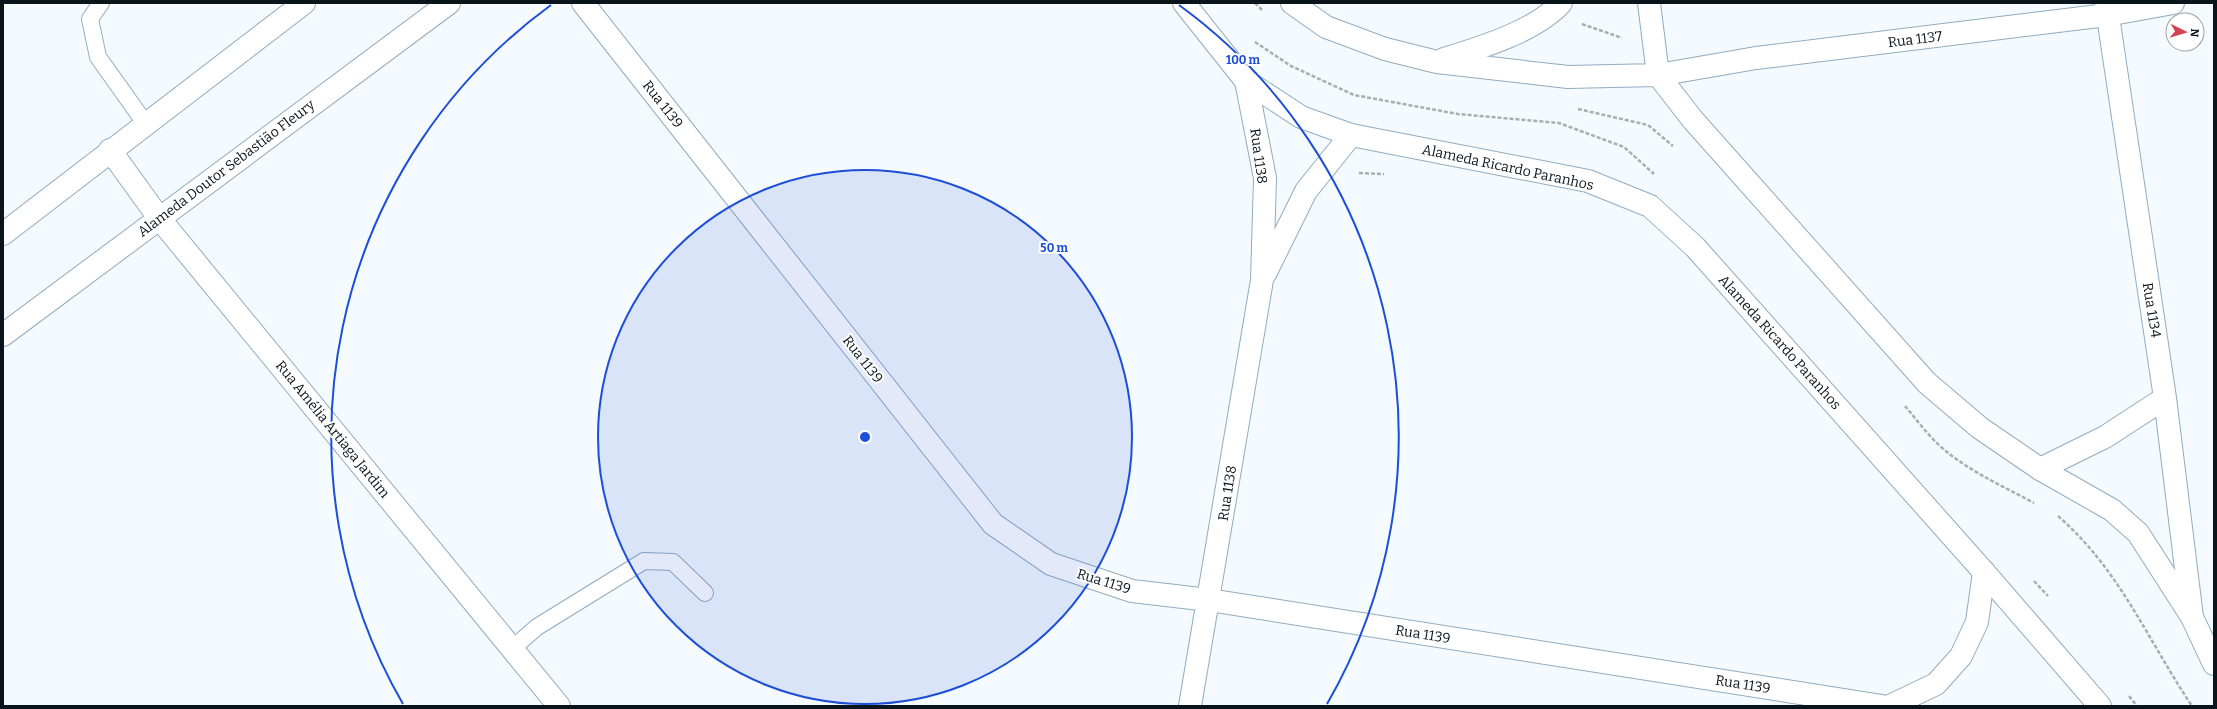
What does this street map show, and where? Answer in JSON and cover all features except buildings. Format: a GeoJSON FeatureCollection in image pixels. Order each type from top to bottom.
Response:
{"type":"FeatureCollection","features":[{"type":"Feature","properties":{"kind":"street"},"geometry":{"type":"LineString","coordinates":[[3,234],[145,123],[304,3]]}},
{"type":"Feature","properties":{"kind":"street","name":"Alameda Doutor Sebastião Fleury"},"geometry":{"type":"LineString","coordinates":[[3,335],[449,3]]}},
{"type":"Feature","properties":{"kind":"street","name":"Rua 1139"},"geometry":{"type":"LineString","coordinates":[[583,3],[993,524],[1051,564],[1132,591],[1209,600],[1882,706]]}},
{"type":"Feature","properties":{"kind":"street","name":"Alameda Ricardo Paranhos"},"geometry":{"type":"LineString","coordinates":[[1184,3],[1246,80],[1301,117],[1351,135],[1588,181],[1650,206],[1695,247],[1984,572],[2100,706]]}},
{"type":"Feature","properties":{"kind":"street"},"geometry":{"type":"LineString","coordinates":[[1292,3],[1326,28],[1384,49],[1437,62],[1568,77],[1658,75]]}},
{"type":"Feature","properties":{"kind":"street"},"geometry":{"type":"LineString","coordinates":[[1649,3],[1658,75],[1703,132],[1927,382],[1980,428],[2040,469],[2112,510],[2138,533],[2192,617],[2214,664]]}},
{"type":"Feature","properties":{"kind":"street","name":"Rua 1137"},"geometry":{"type":"LineString","coordinates":[[1658,75],[1756,58],[2107,9],[2173,3]]}},
{"type":"Feature","properties":{"kind":"street"},"geometry":{"type":"LineString","coordinates":[[1437,62],[1495,43],[1556,8]]}},
{"type":"Feature","properties":{"kind":"street","name":"Rua 1134"},"geometry":{"type":"LineString","coordinates":[[2107,9],[2165,398],[2192,617]]}},
{"type":"Feature","properties":{"kind":"street","name":"Rua 1138"},"geometry":{"type":"LineString","coordinates":[[1190,706],[1262,280],[1265,178],[1246,80]]}},
{"type":"Feature","properties":{"kind":"street","name":"Rua 1138"},"geometry":{"type":"LineString","coordinates":[[1262,280],[1306,191],[1351,135]]}},
{"type":"Feature","properties":{"kind":"street","name":"Rua Amélia Artiaga Jardim"},"geometry":{"type":"LineString","coordinates":[[110,150],[159,218],[559,706]]}},
{"type":"Feature","properties":{"kind":"street"},"geometry":{"type":"LineString","coordinates":[[2040,469],[2106,437],[2165,398]]}},
{"type":"Feature","properties":{"kind":"street"},"geometry":{"type":"LineString","coordinates":[[1890,706],[1936,684],[1961,656],[1977,622],[1984,572]]}},
{"type":"Feature","properties":{"kind":"lane"},"geometry":{"type":"LineString","coordinates":[[101,3],[90,19],[98,57],[145,123]]}},
{"type":"Feature","properties":{"kind":"lane"},"geometry":{"type":"LineString","coordinates":[[512,648],[537,627],[644,561],[673,562],[705,592]]}},
{"type":"Feature","properties":{"kind":"path"},"geometry":{"type":"LineString","coordinates":[[1556,8],[1655,49]]}},
{"type":"Feature","properties":{"kind":"path"},"geometry":{"type":"LineString","coordinates":[[1252,39],[1291,66],[1354,95],[1458,114],[1559,123]]}},
{"type":"Feature","properties":{"kind":"path"},"geometry":{"type":"LineString","coordinates":[[1353,174],[1389,174]]}}]}
